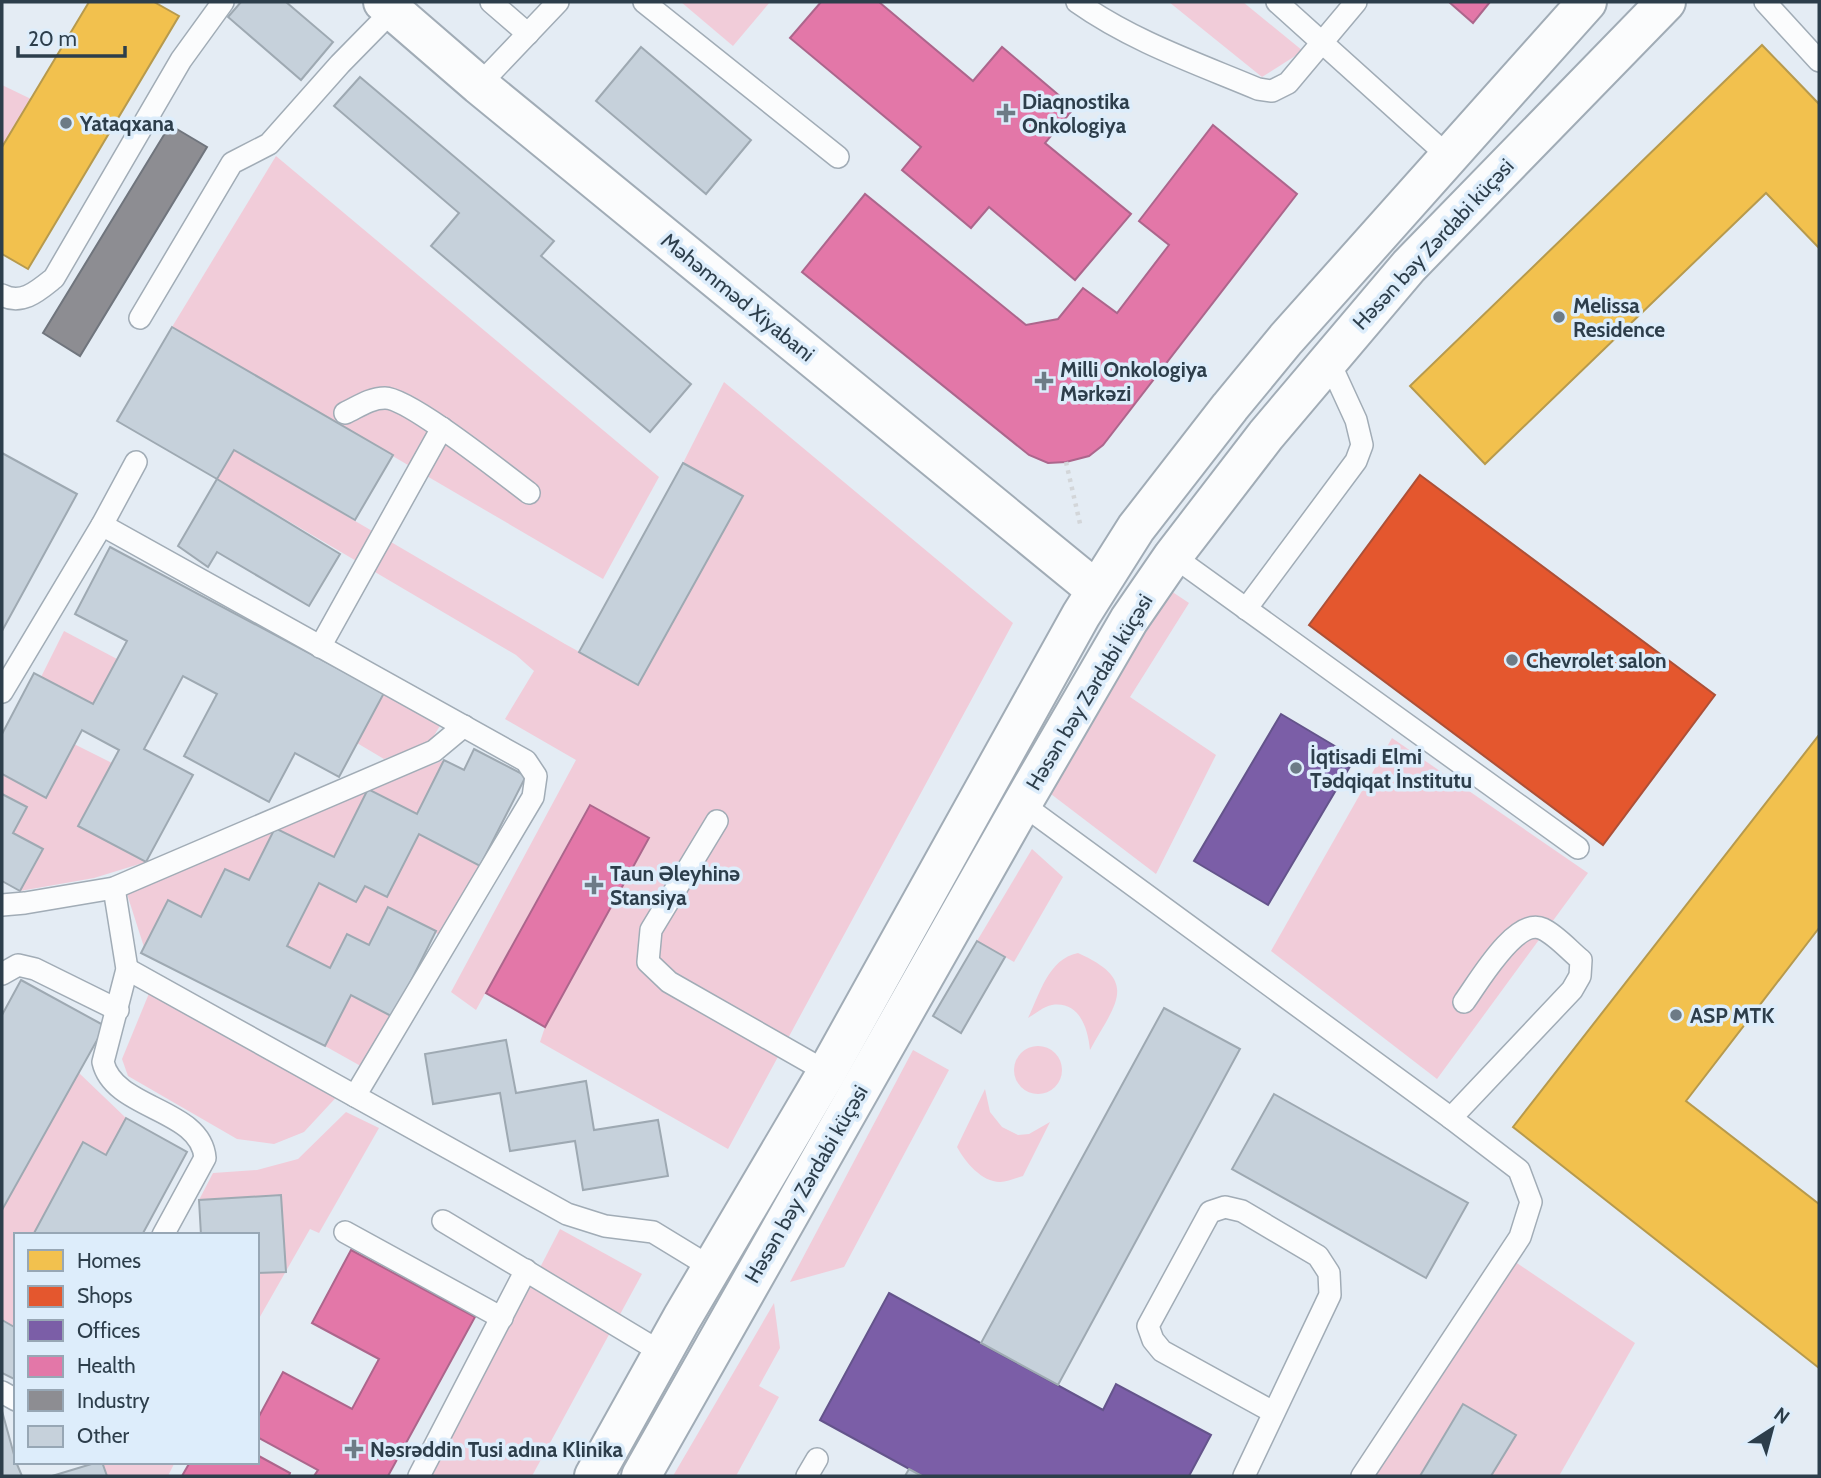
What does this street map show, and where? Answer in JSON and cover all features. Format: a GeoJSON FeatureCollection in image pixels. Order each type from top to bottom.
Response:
{"type":"FeatureCollection","features":[{"type":"Feature","properties":{"kind":"main road","name":"Həsən bəy Zərdabi küçəsi"},"geometry":{"type":"LineString","coordinates":[[594,1476],[827,1072],[1096,590],[1136,528],[1286,338],[1587,2]]}},
{"type":"Feature","properties":{"kind":"main road","name":"Həsən bəy Zərdabi küçəsi"},"geometry":{"type":"LineString","coordinates":[[641,1476],[1022,804],[1129,620],[1173,556],[1266,435],[1409,266],[1667,2]]}},
{"type":"Feature","properties":{"kind":"main road","name":"Məhəmməd Xiyabani"},"geometry":{"type":"LineString","coordinates":[[388,6],[479,85],[1096,590]]}},
{"type":"Feature","properties":{"kind":"lane"},"geometry":{"type":"LineString","coordinates":[[2,295],[7,298],[31,296],[54,278],[181,60],[223,2]]}},
{"type":"Feature","properties":{"kind":"lane"},"geometry":{"type":"LineString","coordinates":[[491,2],[528,34]]}},
{"type":"Feature","properties":{"kind":"lane"},"geometry":{"type":"LineString","coordinates":[[479,85],[558,2]]}},
{"type":"Feature","properties":{"kind":"lane"},"geometry":{"type":"LineString","coordinates":[[644,2],[838,157]]}},
{"type":"Feature","properties":{"kind":"lane"},"geometry":{"type":"LineString","coordinates":[[1077,2],[1114,26],[1154,45],[1258,89],[1272,91],[1288,83],[1356,2]]}},
{"type":"Feature","properties":{"kind":"lane"},"geometry":{"type":"LineString","coordinates":[[1277,2],[1448,156]]}},
{"type":"Feature","properties":{"kind":"lane"},"geometry":{"type":"LineString","coordinates":[[1765,2],[1819,61]]}},
{"type":"Feature","properties":{"kind":"lane"},"geometry":{"type":"LineString","coordinates":[[140,318],[233,163],[269,144],[388,6]]}},
{"type":"Feature","properties":{"kind":"lane"},"geometry":{"type":"LineString","coordinates":[[1245,609],[1356,461],[1362,445],[1356,420],[1328,359]]}},
{"type":"Feature","properties":{"kind":"lane"},"geometry":{"type":"LineString","coordinates":[[345,413],[371,400],[387,398],[399,401],[442,428],[529,493]]}},
{"type":"Feature","properties":{"kind":"lane"},"geometry":{"type":"LineString","coordinates":[[320,647],[442,428]]}},
{"type":"Feature","properties":{"kind":"lane"},"geometry":{"type":"LineString","coordinates":[[2,692],[102,526],[136,462]]}},
{"type":"Feature","properties":{"kind":"lane"},"geometry":{"type":"LineString","coordinates":[[102,526],[526,761],[536,776],[533,797],[355,1096]]}},
{"type":"Feature","properties":{"kind":"lane"},"geometry":{"type":"LineString","coordinates":[[1173,556],[1578,848]]}},
{"type":"Feature","properties":{"kind":"lane"},"geometry":{"type":"LineString","coordinates":[[2,905],[114,888],[434,751],[464,726]]}},
{"type":"Feature","properties":{"kind":"lane"},"geometry":{"type":"LineString","coordinates":[[1022,804],[1519,1170],[1531,1202],[1520,1237],[1362,1476]]}},
{"type":"Feature","properties":{"kind":"lane"},"geometry":{"type":"LineString","coordinates":[[717,821],[651,930],[648,962],[669,982],[827,1072]]}},
{"type":"Feature","properties":{"kind":"lane"},"geometry":{"type":"LineString","coordinates":[[114,888],[127,969],[103,1062],[106,1074],[116,1086],[189,1129],[204,1144],[205,1158],[164,1233]]}},
{"type":"Feature","properties":{"kind":"lane"},"geometry":{"type":"LineString","coordinates":[[1451,1118],[1572,990],[1580,976],[1581,960],[1542,928],[1527,928],[1514,934],[1464,1002]]}},
{"type":"Feature","properties":{"kind":"lane"},"geometry":{"type":"LineString","coordinates":[[2,974],[18,965],[35,969],[118,1010]]}},
{"type":"Feature","properties":{"kind":"lane"},"geometry":{"type":"LineString","coordinates":[[127,969],[567,1214],[605,1226],[653,1232],[712,1268]]}},
{"type":"Feature","properties":{"kind":"lane"},"geometry":{"type":"LineString","coordinates":[[1244,1476],[1330,1295],[1329,1273],[1318,1256],[1242,1211],[1225,1207],[1210,1212],[1148,1326],[1153,1340],[1162,1351],[1273,1412]]}},
{"type":"Feature","properties":{"kind":"lane"},"geometry":{"type":"LineString","coordinates":[[443,1221],[664,1354]]}},
{"type":"Feature","properties":{"kind":"lane"},"geometry":{"type":"LineString","coordinates":[[345,1232],[502,1318]]}},
{"type":"Feature","properties":{"kind":"lane"},"geometry":{"type":"LineString","coordinates":[[419,1476],[526,1270]]}},
{"type":"Feature","properties":{"kind":"shaded area"},"geometry":{"type":"Polygon","coordinates":[[[681,2],[770,2],[733,46],[681,2]]]}},
{"type":"Feature","properties":{"kind":"shaded area"},"geometry":{"type":"Polygon","coordinates":[[[1169,2],[1243,2],[1303,51],[1262,77],[1169,2]]]}},
{"type":"Feature","properties":{"kind":"shaded area"},"geometry":{"type":"Polygon","coordinates":[[[2,85],[31,99],[2,147],[2,85]]]}},
{"type":"Feature","properties":{"kind":"shaded area"},"geometry":{"type":"Polygon","coordinates":[[[276,156],[659,477],[603,579],[172,327],[276,156]]]}},
{"type":"Feature","properties":{"kind":"shaded area"},"geometry":{"type":"Polygon","coordinates":[[[724,382],[1013,623],[728,1149],[540,1042],[545,1027],[649,837],[589,805],[476,1010],[451,992],[576,760],[505,719],[534,671],[516,655],[217,479],[234,450],[638,684],[743,496],[683,463],[724,382]]]}},
{"type":"Feature","properties":{"kind":"shaded area"},"geometry":{"type":"Polygon","coordinates":[[[1171,591],[1189,603],[1130,697],[1216,755],[1156,874],[1047,791],[1171,591]]]}},
{"type":"Feature","properties":{"kind":"shaded area"},"geometry":{"type":"Polygon","coordinates":[[[64,631],[117,659],[93,704],[41,677],[64,631]]]}},
{"type":"Feature","properties":{"kind":"shaded area"},"geometry":{"type":"Polygon","coordinates":[[[384,693],[441,724],[429,744],[384,759],[357,743],[384,693]]]}},
{"type":"Feature","properties":{"kind":"shaded area"},"geometry":{"type":"Polygon","coordinates":[[[1392,738],[1588,873],[1437,1079],[1271,951],[1392,738]]]}},
{"type":"Feature","properties":{"kind":"shaded area"},"geometry":{"type":"Polygon","coordinates":[[[74,744],[112,763],[78,826],[146,862],[94,878],[20,891],[43,849],[13,833],[26,807],[2,794],[2,774],[45,797],[74,744]]]}},
{"type":"Feature","properties":{"kind":"shaded area"},"geometry":{"type":"Polygon","coordinates":[[[444,760],[417,814],[334,857],[275,828],[444,760]]]}},
{"type":"Feature","properties":{"kind":"shaded area"},"geometry":{"type":"Polygon","coordinates":[[[275,828],[249,880],[225,869],[201,917],[168,900],[144,947],[127,894],[275,828]]]}},
{"type":"Feature","properties":{"kind":"shaded area"},"geometry":{"type":"Polygon","coordinates":[[[419,834],[480,866],[445,938],[388,907],[369,945],[330,968],[287,946],[319,883],[356,902],[365,886],[387,897],[419,834]]]}},
{"type":"Feature","properties":{"kind":"shaded area"},"geometry":{"type":"Polygon","coordinates":[[[1032,849],[1063,877],[1014,962],[977,941],[1032,849]]]}},
{"type":"Feature","properties":{"kind":"shaded area"},"geometry":{"type":"Polygon","coordinates":[[[1078,953],[1098,963],[1110,973],[1116,984],[1114,1006],[1090,1050],[1081,1018],[1069,1007],[1049,1006],[1028,1018],[1052,970],[1059,962],[1078,953]]]}},
{"type":"Feature","properties":{"kind":"shaded area"},"geometry":{"type":"Polygon","coordinates":[[[150,991],[342,1091],[304,1132],[274,1144],[237,1139],[128,1076],[122,1059],[150,991]]]}},
{"type":"Feature","properties":{"kind":"shaded area"},"geometry":{"type":"Polygon","coordinates":[[[351,995],[393,1017],[366,1069],[325,1046],[351,995]]]}},
{"type":"Feature","properties":{"kind":"shaded area"},"geometry":{"type":"Polygon","coordinates":[[[1038,1046],[1055,1053],[1062,1070],[1055,1087],[1038,1094],[1021,1087],[1014,1070],[1021,1053],[1038,1046]]]}},
{"type":"Feature","properties":{"kind":"shaded area"},"geometry":{"type":"Polygon","coordinates":[[[913,1050],[949,1070],[844,1267],[790,1282],[913,1050]]]}},
{"type":"Feature","properties":{"kind":"shaded area"},"geometry":{"type":"Polygon","coordinates":[[[79,1073],[126,1118],[106,1155],[84,1143],[34,1233],[14,1233],[14,1327],[2,1320],[2,1210],[79,1073]]]}},
{"type":"Feature","properties":{"kind":"shaded area"},"geometry":{"type":"Polygon","coordinates":[[[985,1089],[990,1112],[1002,1127],[1018,1135],[1029,1134],[1050,1122],[1023,1176],[1003,1182],[987,1179],[969,1165],[957,1147],[985,1089]]]}},
{"type":"Feature","properties":{"kind":"shaded area"},"geometry":{"type":"Polygon","coordinates":[[[346,1112],[379,1128],[319,1233],[310,1229],[259,1318],[259,1273],[285,1272],[280,1195],[199,1200],[213,1173],[257,1170],[298,1159],[346,1112]]]}},
{"type":"Feature","properties":{"kind":"shaded area"},"geometry":{"type":"Polygon","coordinates":[[[560,1229],[642,1274],[532,1476],[432,1476],[560,1229]]]}},
{"type":"Feature","properties":{"kind":"shaded area"},"geometry":{"type":"Polygon","coordinates":[[[1508,1257],[1635,1343],[1559,1476],[1373,1476],[1508,1257]]]}},
{"type":"Feature","properties":{"kind":"shaded area"},"geometry":{"type":"Polygon","coordinates":[[[774,1303],[780,1348],[759,1386],[779,1397],[736,1476],[673,1476],[774,1303]]]}},
{"type":"Feature","properties":{"kind":"shaded area"},"geometry":{"type":"Polygon","coordinates":[[[103,1464],[174,1464],[168,1476],[107,1476],[103,1464]]]}},
{"type":"Feature","properties":{"kind":"building: Homes","name":"Yataqxana"},"geometry":{"type":"Polygon","coordinates":[[[89,2],[154,2],[179,16],[28,269],[2,254],[2,147],[89,2]]]}},
{"type":"Feature","properties":{"kind":"building: Homes","name":"Melissa Residence"},"geometry":{"type":"Polygon","coordinates":[[[1762,45],[1819,104],[1819,248],[1766,193],[1485,464],[1410,386],[1762,45]]]}},
{"type":"Feature","properties":{"kind":"building: Homes","name":"ASP MTK"},"geometry":{"type":"Polygon","coordinates":[[[1819,735],[1819,928],[1686,1101],[1819,1204],[1819,1368],[1513,1127],[1819,735]]]}},
{"type":"Feature","properties":{"kind":"building: Shops","name":"Chevrolet salon"},"geometry":{"type":"Polygon","coordinates":[[[1420,475],[1715,695],[1603,845],[1309,625],[1420,475]]]}},
{"type":"Feature","properties":{"kind":"building: Offices"},"geometry":{"type":"Polygon","coordinates":[[[1281,714],[1355,758],[1268,905],[1194,861],[1281,714]]]}},
{"type":"Feature","properties":{"kind":"building: Offices"},"geometry":{"type":"Polygon","coordinates":[[[889,1293],[1103,1410],[1116,1384],[1211,1435],[1189,1476],[922,1476],[820,1420],[889,1293]]]}},
{"type":"Feature","properties":{"kind":"building: Health"},"geometry":{"type":"Polygon","coordinates":[[[821,2],[879,2],[973,81],[1002,47],[1074,108],[1045,143],[1131,214],[1075,280],[989,207],[971,228],[902,170],[921,147],[790,38],[821,2]]]}},
{"type":"Feature","properties":{"kind":"building: Health"},"geometry":{"type":"Polygon","coordinates":[[[1449,2],[1490,2],[1473,23],[1449,2]]]}},
{"type":"Feature","properties":{"kind":"building: Health"},"geometry":{"type":"Polygon","coordinates":[[[1213,125],[1297,194],[1103,445],[1089,456],[1048,463],[1029,455],[802,272],[865,194],[1026,325],[1058,319],[1083,288],[1117,313],[1169,245],[1139,221],[1213,125]]]}},
{"type":"Feature","properties":{"kind":"building: Health"},"geometry":{"type":"Polygon","coordinates":[[[590,805],[649,838],[545,1027],[486,993],[590,805]]]}},
{"type":"Feature","properties":{"kind":"building: Health"},"geometry":{"type":"Polygon","coordinates":[[[351,1250],[475,1317],[388,1476],[314,1476],[318,1470],[259,1438],[259,1416],[283,1372],[352,1409],[379,1359],[312,1323],[351,1250]]]}},
{"type":"Feature","properties":{"kind":"building: Health"},"geometry":{"type":"Polygon","coordinates":[[[259,1456],[290,1473],[289,1476],[182,1476],[189,1464],[259,1464],[259,1456]]]}},
{"type":"Feature","properties":{"kind":"building: Industry"},"geometry":{"type":"Polygon","coordinates":[[[170,125],[207,147],[80,356],[43,333],[170,125]]]}},
{"type":"Feature","properties":{"kind":"building: Other"},"geometry":{"type":"Polygon","coordinates":[[[241,2],[286,2],[333,42],[301,80],[228,17],[241,2]]]}},
{"type":"Feature","properties":{"kind":"building: Other"},"geometry":{"type":"Polygon","coordinates":[[[641,47],[751,140],[706,194],[596,101],[641,47]]]}},
{"type":"Feature","properties":{"kind":"building: Other"},"geometry":{"type":"Polygon","coordinates":[[[360,77],[554,241],[541,256],[691,384],[650,432],[431,246],[459,213],[334,106],[360,77]]]}},
{"type":"Feature","properties":{"kind":"building: Other"},"geometry":{"type":"Polygon","coordinates":[[[172,327],[393,455],[355,520],[234,450],[217,479],[117,421],[172,327]]]}},
{"type":"Feature","properties":{"kind":"building: Other"},"geometry":{"type":"Polygon","coordinates":[[[2,453],[77,494],[2,631],[2,453]]]}},
{"type":"Feature","properties":{"kind":"building: Other"},"geometry":{"type":"Polygon","coordinates":[[[683,463],[743,496],[638,685],[579,652],[683,463]]]}},
{"type":"Feature","properties":{"kind":"building: Other"},"geometry":{"type":"Polygon","coordinates":[[[217,479],[340,554],[309,606],[217,552],[208,567],[178,546],[217,479]]]}},
{"type":"Feature","properties":{"kind":"building: Other"},"geometry":{"type":"Polygon","coordinates":[[[110,547],[384,693],[339,777],[295,753],[269,802],[184,756],[217,694],[183,676],[144,749],[193,775],[146,862],[78,826],[119,750],[82,730],[46,798],[2,774],[2,734],[34,673],[93,704],[127,641],[75,614],[110,547]]]}},
{"type":"Feature","properties":{"kind":"building: Other"},"geometry":{"type":"Polygon","coordinates":[[[474,749],[526,776],[480,866],[419,834],[387,897],[365,886],[356,902],[319,883],[287,946],[330,968],[347,934],[369,945],[388,907],[436,931],[393,1017],[351,995],[325,1046],[141,953],[168,900],[201,917],[225,869],[249,880],[275,828],[334,857],[368,789],[417,814],[444,760],[464,770],[474,749]]]}},
{"type":"Feature","properties":{"kind":"building: Other"},"geometry":{"type":"Polygon","coordinates":[[[2,794],[27,807],[13,833],[43,849],[20,891],[2,881],[2,794]]]}},
{"type":"Feature","properties":{"kind":"building: Other"},"geometry":{"type":"Polygon","coordinates":[[[977,941],[1005,957],[961,1033],[933,1016],[977,941]]]}},
{"type":"Feature","properties":{"kind":"building: Other"},"geometry":{"type":"Polygon","coordinates":[[[21,980],[105,1026],[2,1210],[2,1015],[21,980]]]}},
{"type":"Feature","properties":{"kind":"building: Other"},"geometry":{"type":"Polygon","coordinates":[[[1164,1008],[1240,1049],[1058,1385],[981,1343],[1164,1008]]]}},
{"type":"Feature","properties":{"kind":"building: Other"},"geometry":{"type":"Polygon","coordinates":[[[506,1040],[516,1093],[586,1081],[594,1130],[658,1120],[668,1176],[583,1190],[575,1141],[510,1151],[500,1093],[433,1104],[425,1054],[506,1040]]]}},
{"type":"Feature","properties":{"kind":"building: Other"},"geometry":{"type":"Polygon","coordinates":[[[1274,1094],[1468,1203],[1426,1278],[1232,1169],[1274,1094]]]}},
{"type":"Feature","properties":{"kind":"building: Other"},"geometry":{"type":"Polygon","coordinates":[[[126,1118],[187,1152],[143,1233],[34,1233],[83,1142],[106,1155],[126,1118]]]}},
{"type":"Feature","properties":{"kind":"building: Other"},"geometry":{"type":"Polygon","coordinates":[[[281,1195],[286,1272],[259,1273],[259,1233],[201,1233],[199,1200],[281,1195]]]}},
{"type":"Feature","properties":{"kind":"building: Other"},"geometry":{"type":"Polygon","coordinates":[[[2,1320],[14,1327],[14,1379],[2,1373],[2,1320]]]}},
{"type":"Feature","properties":{"kind":"building: Other"},"geometry":{"type":"Polygon","coordinates":[[[1463,1404],[1516,1435],[1491,1476],[1420,1476],[1463,1404]]]}},
{"type":"Feature","properties":{"kind":"building: Other"},"geometry":{"type":"Polygon","coordinates":[[[2,1411],[14,1464],[17,1464],[22,1476],[2,1476],[2,1411]]]}},
{"type":"Feature","properties":{"kind":"building: Other"},"geometry":{"type":"Polygon","coordinates":[[[91,1464],[103,1464],[107,1476],[52,1476],[91,1464]]]}},
{"type":"Feature","properties":{"kind":"building: Other"},"geometry":{"type":"Polygon","coordinates":[[[909,1469],[922,1476],[905,1476],[909,1469]]]}},
{"type":"Feature","properties":{"kind":"place","name":"Diaqnostika Onkologiya"},"geometry":{"type":"Point","coordinates":[1006,113]}},
{"type":"Feature","properties":{"kind":"place","name":"Yataqxana"},"geometry":{"type":"Point","coordinates":[66,123]}},
{"type":"Feature","properties":{"kind":"place","name":"Melissa Residence"},"geometry":{"type":"Point","coordinates":[1559,317]}},
{"type":"Feature","properties":{"kind":"place","name":"Milli Onkologiya Mərkəzi"},"geometry":{"type":"Point","coordinates":[1044,381]}},
{"type":"Feature","properties":{"kind":"place","name":"Chevrolet salon"},"geometry":{"type":"Point","coordinates":[1512,660]}},
{"type":"Feature","properties":{"kind":"place","name":"İqtisadi Elmi Tədqiqat İnstitutu"},"geometry":{"type":"Point","coordinates":[1296,768]}},
{"type":"Feature","properties":{"kind":"place","name":"Taun Əleyhinə Stansiya"},"geometry":{"type":"Point","coordinates":[594,885]}},
{"type":"Feature","properties":{"kind":"place","name":"ASP MTK"},"geometry":{"type":"Point","coordinates":[1676,1015]}},
{"type":"Feature","properties":{"kind":"place","name":"Nəsrəddin Tusi adına Klinika"},"geometry":{"type":"Point","coordinates":[354,1449]}}]}
